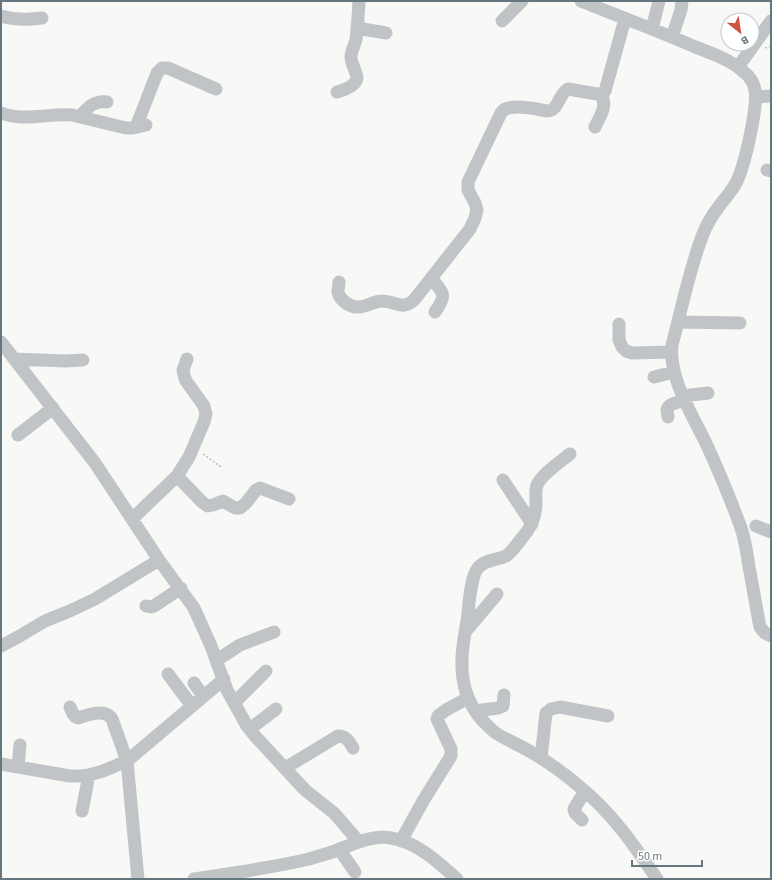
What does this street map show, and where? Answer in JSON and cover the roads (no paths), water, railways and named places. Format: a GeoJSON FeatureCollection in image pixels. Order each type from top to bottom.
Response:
{"type":"FeatureCollection","features":[{"type":"Feature","properties":{"kind":"street"},"geometry":{"type":"LineString","coordinates":[[337,92],[346,89],[354,83],[357,78],[351,56],[356,40],[359,1]]}},
{"type":"Feature","properties":{"kind":"street"},"geometry":{"type":"LineString","coordinates":[[502,21],[522,1]]}},
{"type":"Feature","properties":{"kind":"street"},"geometry":{"type":"LineString","coordinates":[[581,1],[719,57],[745,72],[754,84],[756,97],[750,134],[740,172],[732,190],[717,208],[703,233],[690,276],[671,352],[674,372],[684,398],[710,451],[741,527],[760,627],[765,633],[771,636]]}},
{"type":"Feature","properties":{"kind":"street"},"geometry":{"type":"LineString","coordinates":[[652,29],[659,1]]}},
{"type":"Feature","properties":{"kind":"street"},"geometry":{"type":"LineString","coordinates":[[672,37],[681,10],[682,1]]}},
{"type":"Feature","properties":{"kind":"street"},"geometry":{"type":"LineString","coordinates":[[1,16],[20,20],[42,18]]}},
{"type":"Feature","properties":{"kind":"street"},"geometry":{"type":"LineString","coordinates":[[339,282],[339,294],[347,304],[353,306],[359,307],[383,301],[405,305],[414,300],[470,229],[478,210],[468,190],[468,182],[501,113],[510,107],[547,111],[552,110],[563,93],[568,89],[597,94],[601,94],[605,91],[625,19]]}},
{"type":"Feature","properties":{"kind":"street"},"geometry":{"type":"LineString","coordinates":[[738,68],[771,21]]}},
{"type":"Feature","properties":{"kind":"street"},"geometry":{"type":"LineString","coordinates":[[357,28],[386,33]]}},
{"type":"Feature","properties":{"kind":"street"},"geometry":{"type":"LineString","coordinates":[[1,113],[13,117],[64,114],[126,128],[141,126],[157,73],[162,68],[168,68],[216,89]]}},
{"type":"Feature","properties":{"kind":"street"},"geometry":{"type":"LineString","coordinates":[[595,127],[604,108],[604,98],[601,94]]}},
{"type":"Feature","properties":{"kind":"street"},"geometry":{"type":"LineString","coordinates":[[756,97],[771,96]]}},
{"type":"Feature","properties":{"kind":"street"},"geometry":{"type":"LineString","coordinates":[[80,117],[94,103],[101,101],[107,102]]}},
{"type":"Feature","properties":{"kind":"street"},"geometry":{"type":"LineString","coordinates":[[432,279],[442,291],[443,296],[443,301],[435,312]]}},
{"type":"Feature","properties":{"kind":"street"},"geometry":{"type":"LineString","coordinates":[[678,322],[740,323]]}},
{"type":"Feature","properties":{"kind":"street"},"geometry":{"type":"LineString","coordinates":[[619,324],[619,340],[622,347],[626,350],[632,353],[671,352]]}},
{"type":"Feature","properties":{"kind":"street"},"geometry":{"type":"LineString","coordinates":[[1,342],[95,463],[159,560],[181,588],[197,612],[217,660],[227,690],[255,736],[305,790],[338,817],[359,842]]}},
{"type":"Feature","properties":{"kind":"street"},"geometry":{"type":"LineString","coordinates":[[14,358],[66,361],[83,360]]}},
{"type":"Feature","properties":{"kind":"street"},"geometry":{"type":"LineString","coordinates":[[132,519],[177,476],[186,461],[204,422],[206,414],[204,406],[186,381],[184,375],[183,370],[187,359]]}},
{"type":"Feature","properties":{"kind":"street"},"geometry":{"type":"LineString","coordinates":[[654,377],[674,372]]}},
{"type":"Feature","properties":{"kind":"street"},"geometry":{"type":"LineString","coordinates":[[668,417],[667,409],[669,406],[684,398],[708,393]]}},
{"type":"Feature","properties":{"kind":"street"},"geometry":{"type":"LineString","coordinates":[[18,435],[53,408]]}},
{"type":"Feature","properties":{"kind":"street"},"geometry":{"type":"LineString","coordinates":[[570,454],[548,472],[537,484],[535,496],[535,515],[528,532],[507,555],[483,564],[478,568],[473,582],[465,632],[462,660],[463,678],[468,698],[482,720],[497,734],[547,762],[594,799],[621,827],[657,879]]}},
{"type":"Feature","properties":{"kind":"street"},"geometry":{"type":"LineString","coordinates":[[177,476],[202,502],[208,506],[223,501],[235,508],[240,508],[256,490],[260,488],[289,499]]}},
{"type":"Feature","properties":{"kind":"street"},"geometry":{"type":"LineString","coordinates":[[504,480],[532,524]]}},
{"type":"Feature","properties":{"kind":"street"},"geometry":{"type":"LineString","coordinates":[[756,526],[771,532]]}},
{"type":"Feature","properties":{"kind":"street"},"geometry":{"type":"LineString","coordinates":[[1,646],[45,621],[83,606],[159,560]]}},
{"type":"Feature","properties":{"kind":"street"},"geometry":{"type":"LineString","coordinates":[[146,606],[154,606],[181,588]]}},
{"type":"Feature","properties":{"kind":"street"},"geometry":{"type":"LineString","coordinates":[[465,632],[497,594]]}},
{"type":"Feature","properties":{"kind":"street"},"geometry":{"type":"LineString","coordinates":[[217,660],[240,645],[274,632]]}},
{"type":"Feature","properties":{"kind":"street"},"geometry":{"type":"LineString","coordinates":[[234,703],[266,671]]}},
{"type":"Feature","properties":{"kind":"street"},"geometry":{"type":"LineString","coordinates":[[168,674],[192,706]]}},
{"type":"Feature","properties":{"kind":"street"},"geometry":{"type":"LineString","coordinates":[[1,764],[70,776],[89,775],[103,771],[127,761],[224,679]]}},
{"type":"Feature","properties":{"kind":"street"},"geometry":{"type":"LineString","coordinates":[[194,683],[203,696]]}},
{"type":"Feature","properties":{"kind":"street"},"geometry":{"type":"LineString","coordinates":[[475,711],[503,706],[504,695]]}},
{"type":"Feature","properties":{"kind":"street"},"geometry":{"type":"LineString","coordinates":[[401,841],[423,801],[451,756],[451,749],[438,716],[468,698]]}},
{"type":"Feature","properties":{"kind":"street"},"geometry":{"type":"LineString","coordinates":[[70,707],[75,717],[78,718],[105,713],[112,719],[127,761],[138,879]]}},
{"type":"Feature","properties":{"kind":"street"},"geometry":{"type":"LineString","coordinates":[[541,758],[546,713],[551,709],[560,707],[608,716]]}},
{"type":"Feature","properties":{"kind":"street"},"geometry":{"type":"LineString","coordinates":[[250,729],[276,709]]}},
{"type":"Feature","properties":{"kind":"street"},"geometry":{"type":"LineString","coordinates":[[285,768],[338,736],[343,736],[348,740],[353,748]]}},
{"type":"Feature","properties":{"kind":"street"},"geometry":{"type":"LineString","coordinates":[[18,767],[20,745]]}},
{"type":"Feature","properties":{"kind":"street"},"geometry":{"type":"LineString","coordinates":[[82,812],[89,775]]}},
{"type":"Feature","properties":{"kind":"street"},"geometry":{"type":"LineString","coordinates":[[582,820],[575,813],[574,809],[585,791]]}},
{"type":"Feature","properties":{"kind":"street"},"geometry":{"type":"LineString","coordinates":[[194,879],[266,868],[308,859],[359,842],[383,837],[409,843],[430,856],[458,879]]}},
{"type":"Feature","properties":{"kind":"street"},"geometry":{"type":"LineString","coordinates":[[339,849],[355,872]]}}]}
